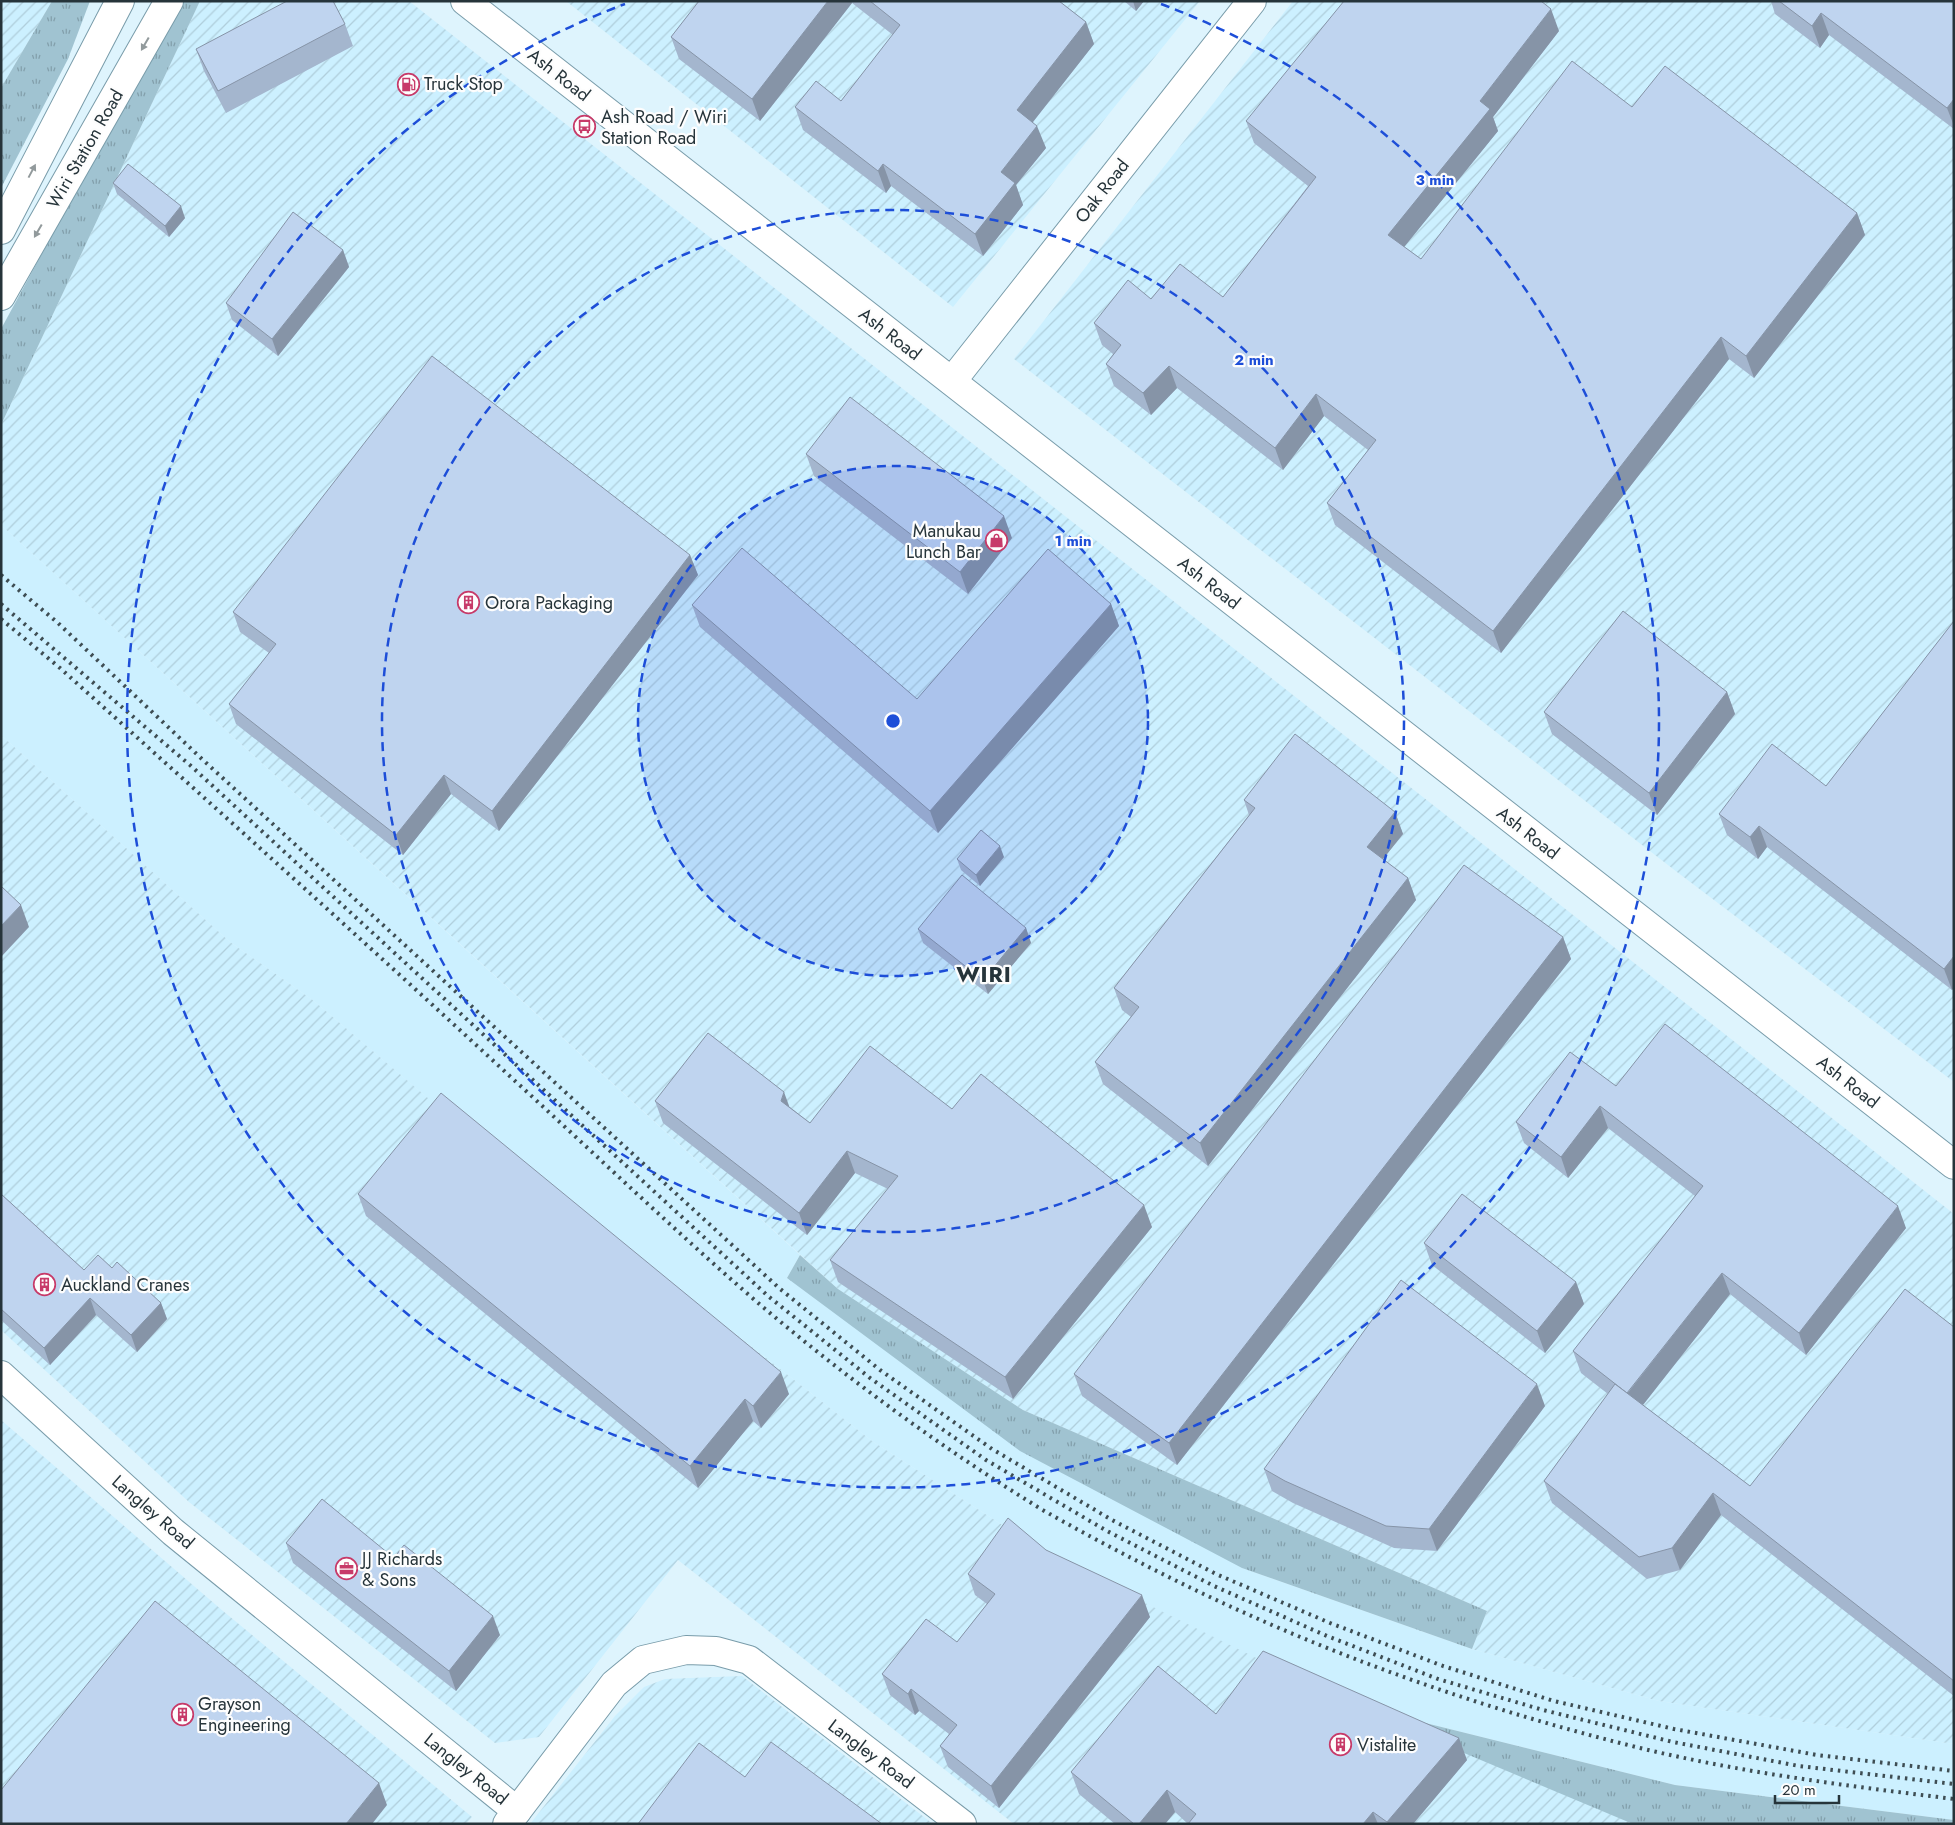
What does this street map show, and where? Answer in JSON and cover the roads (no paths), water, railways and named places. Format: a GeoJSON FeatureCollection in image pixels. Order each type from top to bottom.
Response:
{"type":"FeatureCollection","features":[{"type":"Feature","properties":{"kind":"main road","name":"Wiri Station Road"},"geometry":{"type":"LineString","coordinates":[[1,230],[120,1]]}},
{"type":"Feature","properties":{"kind":"main road","name":"Wiri Station Road"},"geometry":{"type":"LineString","coordinates":[[1,296],[169,1]]}},
{"type":"Feature","properties":{"kind":"main road","name":"Ash Road"},"geometry":{"type":"LineString","coordinates":[[465,1],[1954,1164]]}},
{"type":"Feature","properties":{"kind":"main road","name":"Oak Road"},"geometry":{"type":"LineString","coordinates":[[952,381],[1252,1]]}},
{"type":"Feature","properties":{"kind":"main road","name":"Langley Road"},"geometry":{"type":"LineString","coordinates":[[1,1375],[173,1532],[512,1817],[614,1684],[643,1660],[686,1650],[716,1651],[749,1660],[962,1824]]}},
{"type":"Feature","properties":{"kind":"railway"},"geometry":{"type":"LineString","coordinates":[[1,575],[58,623],[203,760],[779,1288],[880,1370],[992,1449],[1112,1520],[1216,1574],[1330,1623],[1443,1666],[1554,1701],[1674,1729],[1817,1755],[1954,1771]]}},
{"type":"Feature","properties":{"kind":"railway"},"geometry":{"type":"LineString","coordinates":[[1,604],[191,766],[768,1296],[870,1378],[986,1460],[1107,1531],[1214,1586],[1327,1636],[1438,1679],[1543,1710],[1673,1742],[1799,1766],[1954,1784]]}},
{"type":"Feature","properties":{"kind":"railway"},"geometry":{"type":"LineString","coordinates":[[1,619],[60,668],[288,873],[665,1220],[757,1302],[825,1358],[895,1411],[967,1462],[1041,1509],[1091,1537],[1201,1593],[1323,1646],[1448,1692],[1575,1731],[1679,1757],[1757,1772],[1954,1799]]}},
{"type":"Feature","properties":{"kind":"place","name":"Truck Stop"},"geometry":{"type":"Point","coordinates":[408,84]}},
{"type":"Feature","properties":{"kind":"place","name":"Ash Road / Wiri Station Road"},"geometry":{"type":"Point","coordinates":[585,127]}},
{"type":"Feature","properties":{"kind":"place","name":"Manukau Lunch Bar"},"geometry":{"type":"Point","coordinates":[997,541]}},
{"type":"Feature","properties":{"kind":"place","name":"Orora Packaging"},"geometry":{"type":"Point","coordinates":[469,603]}},
{"type":"Feature","properties":{"kind":"place","name":"Auckland Cranes"},"geometry":{"type":"Point","coordinates":[45,1285]}},
{"type":"Feature","properties":{"kind":"place","name":"JJ Richards & Sons"},"geometry":{"type":"Point","coordinates":[346,1569]}},
{"type":"Feature","properties":{"kind":"place","name":"Grayson Engineering"},"geometry":{"type":"Point","coordinates":[182,1714]}},
{"type":"Feature","properties":{"kind":"place","name":"Vistalite"},"geometry":{"type":"Point","coordinates":[1341,1745]}},
{"type":"Feature","properties":{"kind":"district","name":"WIRI"},"geometry":{"type":"Point","coordinates":[984,974]}}]}
